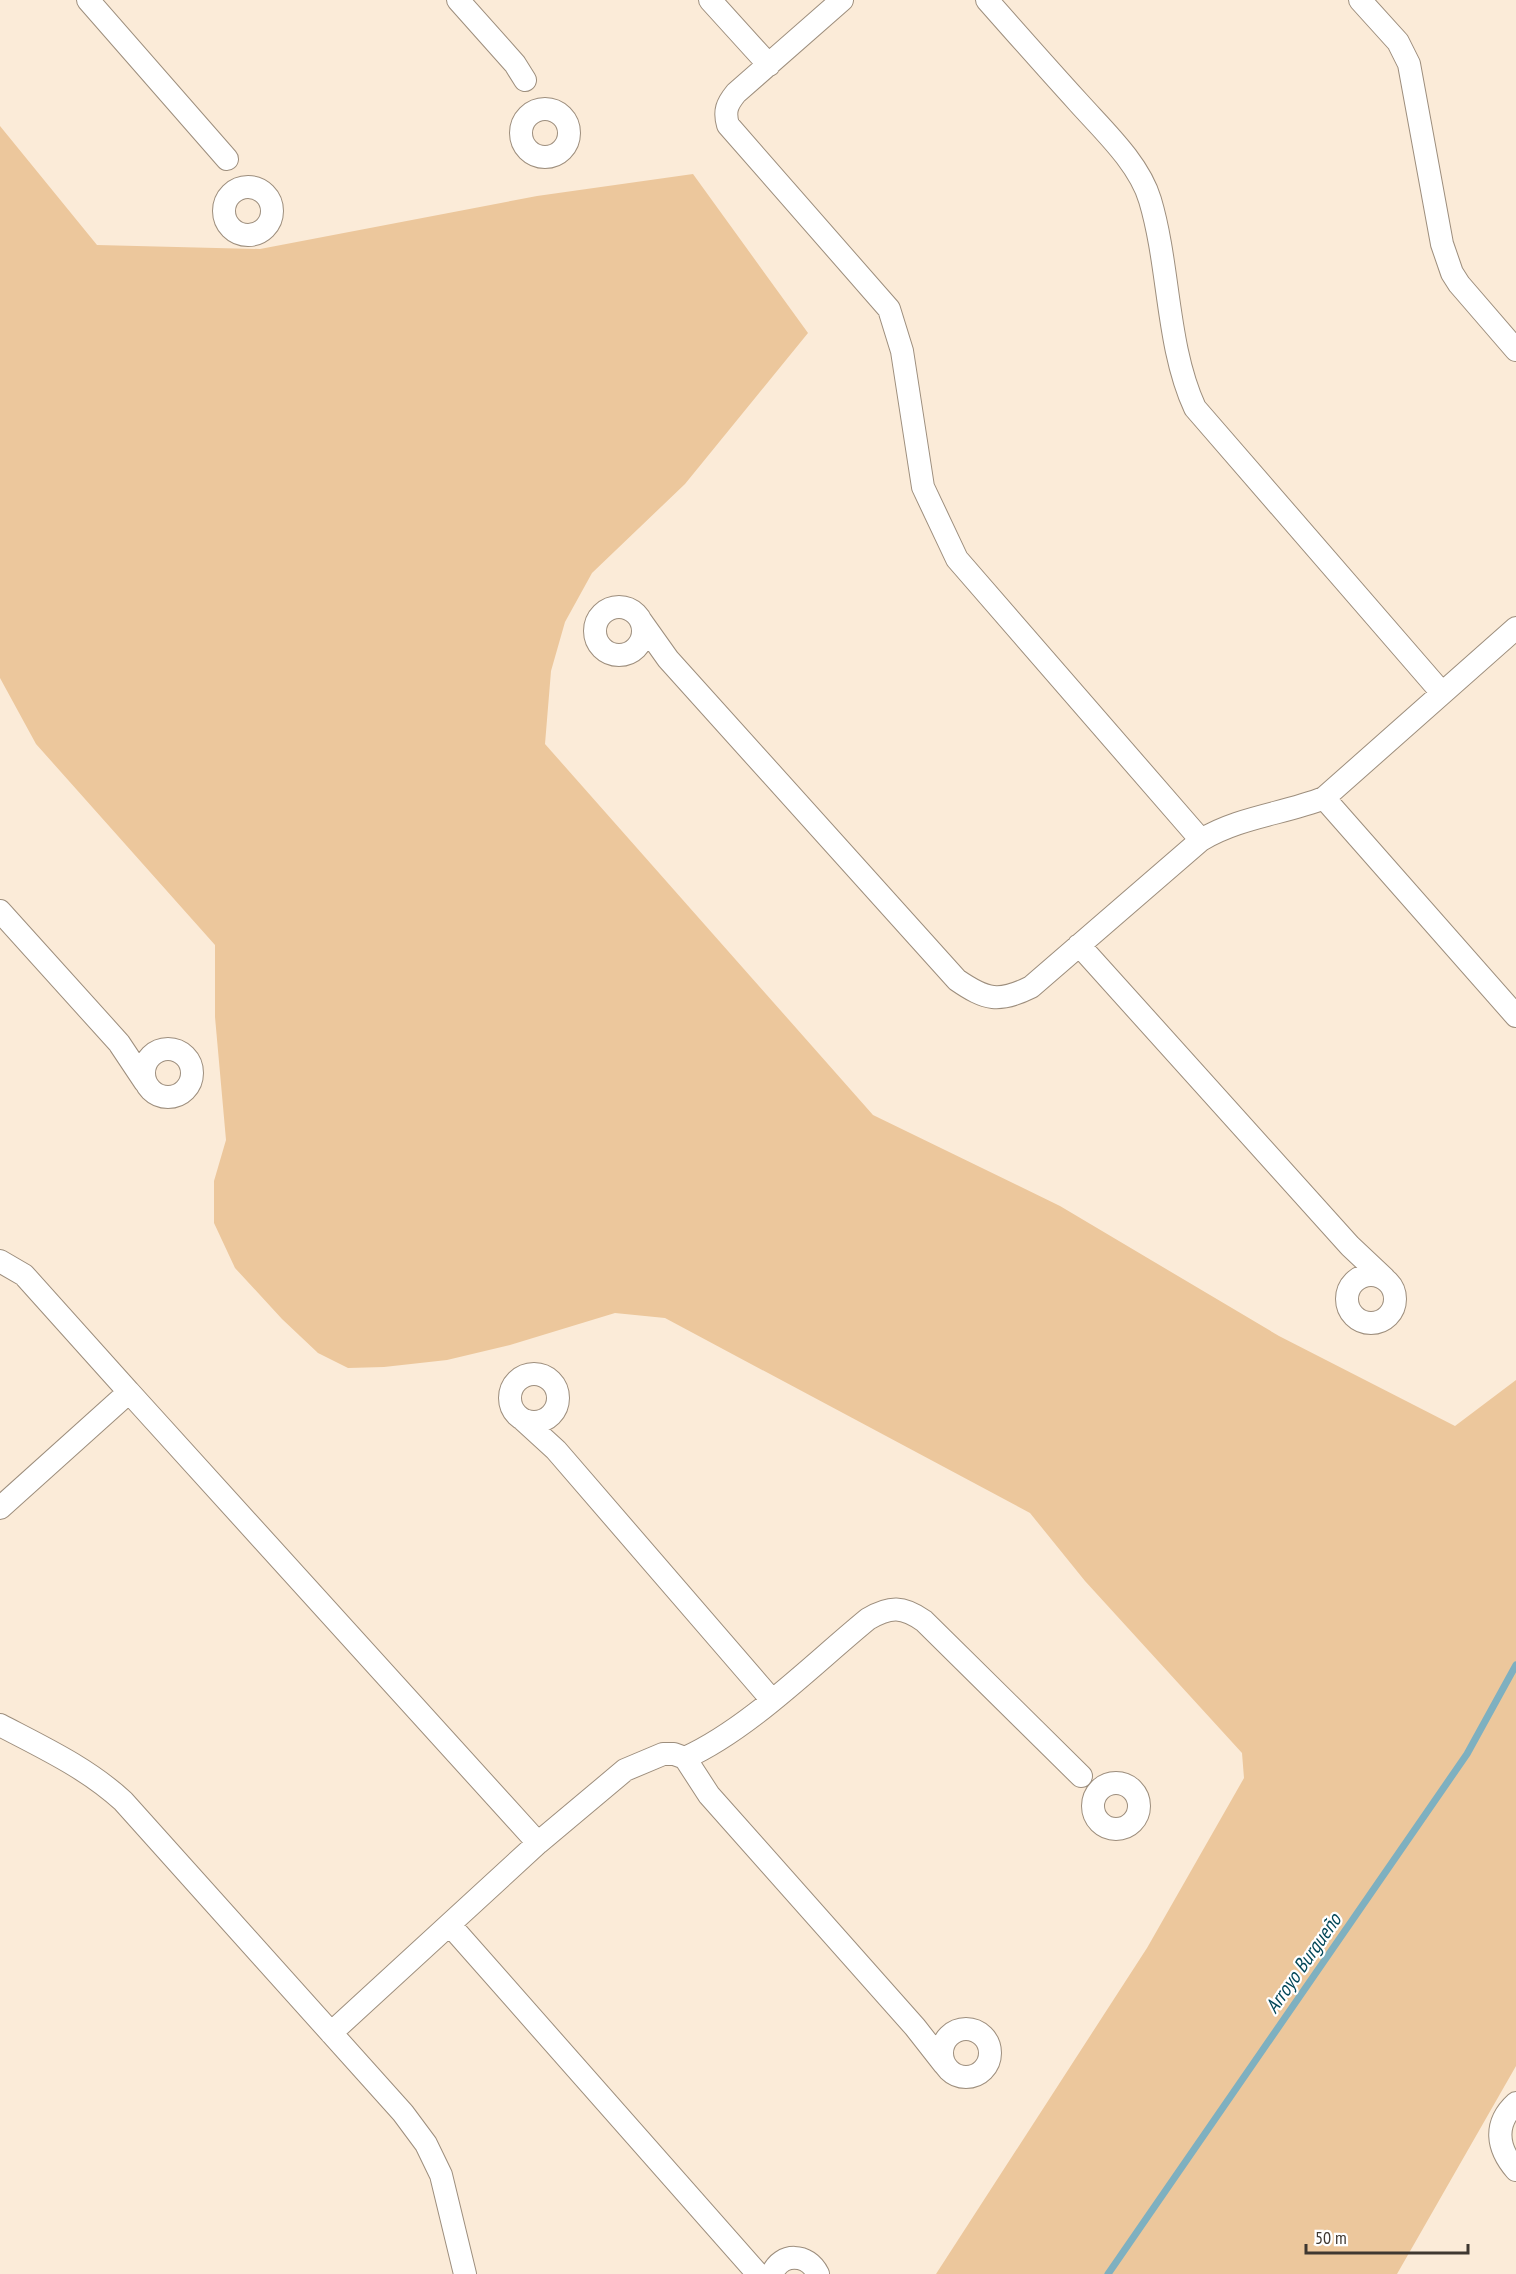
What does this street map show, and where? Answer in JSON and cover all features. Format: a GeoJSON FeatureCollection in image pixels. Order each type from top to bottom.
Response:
{"type":"FeatureCollection","features":[{"type":"Feature","properties":{"kind":"street"},"geometry":{"type":"LineString","coordinates":[[88,0],[227,159],[271,203],[271,219],[262,231],[246,236],[232,230],[224,216],[226,201],[230,194],[232,171],[227,159]]}},
{"type":"Feature","properties":{"kind":"street"},"geometry":{"type":"LineString","coordinates":[[458,0],[515,64],[525,80],[529,92],[528,115],[521,129],[524,145],[536,155],[552,156],[565,147],[569,140],[569,124],[525,80]]}},
{"type":"Feature","properties":{"kind":"street"},"geometry":{"type":"LineString","coordinates":[[710,0],[769,65]]}},
{"type":"Feature","properties":{"kind":"street"},"geometry":{"type":"LineString","coordinates":[[842,0],[727,104],[725,114],[728,125],[889,309],[902,351],[923,487],[945,538],[957,559],[1201,840]]}},
{"type":"Feature","properties":{"kind":"street"},"geometry":{"type":"LineString","coordinates":[[987,0],[1094,120],[1138,175],[1146,189],[1156,223],[1185,382],[1195,408],[1442,693]]}},
{"type":"Feature","properties":{"kind":"street"},"geometry":{"type":"LineString","coordinates":[[1360,0],[1398,42],[1409,64],[1442,244],[1452,273],[1516,350]]}},
{"type":"Feature","properties":{"kind":"street"},"geometry":{"type":"LineString","coordinates":[[528,115],[543,108],[559,112]]}},
{"type":"Feature","properties":{"kind":"street"},"geometry":{"type":"LineString","coordinates":[[230,194],[245,187],[261,191]]}},
{"type":"Feature","properties":{"kind":"street"},"geometry":{"type":"LineString","coordinates":[[668,659],[657,653],[634,651],[619,656],[604,651],[595,638],[596,622],[607,610],[623,607],[637,615],[668,659],[957,980],[984,997],[997,999],[1014,996],[1031,987],[1201,840],[1219,829],[1245,820],[1288,810],[1324,798],[1516,628]]}},
{"type":"Feature","properties":{"kind":"street"},"geometry":{"type":"LineString","coordinates":[[634,651],[643,638],[641,621]]}},
{"type":"Feature","properties":{"kind":"street"},"geometry":{"type":"LineString","coordinates":[[1324,798],[1516,1016]]}},
{"type":"Feature","properties":{"kind":"street"},"geometry":{"type":"LineString","coordinates":[[0,911],[119,1044],[156,1094],[171,1097],[185,1090],[192,1075],[189,1060],[176,1050],[168,1048],[153,1053],[130,1050],[119,1044]]}},
{"type":"Feature","properties":{"kind":"street"},"geometry":{"type":"LineString","coordinates":[[1079,945],[1350,1246],[1394,1290],[1394,1306],[1385,1319],[1369,1323],[1362,1322],[1350,1311],[1346,1296],[1354,1281],[1355,1258],[1350,1246]]}},
{"type":"Feature","properties":{"kind":"street"},"geometry":{"type":"LineString","coordinates":[[145,1082],[144,1066],[153,1053]]}},
{"type":"Feature","properties":{"kind":"street"},"geometry":{"type":"LineString","coordinates":[[0,1261],[24,1275],[538,1843]]}},
{"type":"Feature","properties":{"kind":"street"},"geometry":{"type":"LineString","coordinates":[[1354,1281],[1368,1275],[1384,1278]]}},
{"type":"Feature","properties":{"kind":"street"},"geometry":{"type":"LineString","coordinates":[[555,1450],[551,1438],[552,1415],[559,1401],[555,1385],[543,1375],[527,1374],[520,1378],[511,1390],[511,1406],[555,1450],[771,1699]]}},
{"type":"Feature","properties":{"kind":"street"},"geometry":{"type":"LineString","coordinates":[[0,1508],[129,1392]]}},
{"type":"Feature","properties":{"kind":"street"},"geometry":{"type":"LineString","coordinates":[[521,1418],[537,1422],[552,1415]]}},
{"type":"Feature","properties":{"kind":"street"},"geometry":{"type":"LineString","coordinates":[[686,1758],[710,1747],[868,1619],[885,1610],[898,1608],[924,1621],[1081,1776],[1097,1783],[1126,1785],[1136,1796],[1139,1810],[1131,1824],[1117,1829],[1109,1828],[1097,1820],[1081,1776]]}},
{"type":"Feature","properties":{"kind":"street"},"geometry":{"type":"LineString","coordinates":[[0,1725],[99,1779],[123,1801],[403,2113],[434,2157],[444,2185],[465,2274]]}},
{"type":"Feature","properties":{"kind":"street"},"geometry":{"type":"LineString","coordinates":[[331,2033],[538,1843],[625,1770],[663,1754],[674,1754],[686,1758],[709,1795],[955,2075],[970,2077],[978,2074],[988,2062],[989,2046],[980,2034],[965,2029],[950,2034],[927,2033],[915,2027]]}},
{"type":"Feature","properties":{"kind":"street"},"geometry":{"type":"LineString","coordinates":[[1093,1805],[1098,1792],[1110,1784]]}},
{"type":"Feature","properties":{"kind":"street"},"geometry":{"type":"LineString","coordinates":[[450,1925],[744,2255],[758,2274]]}},
{"type":"Feature","properties":{"kind":"street"},"geometry":{"type":"LineString","coordinates":[[944,2064],[942,2048],[950,2034]]}},
{"type":"Feature","properties":{"kind":"street"},"geometry":{"type":"LineString","coordinates":[[1516,2103],[1501,2122],[1499,2132],[1503,2151],[1516,2170]]}},
{"type":"Feature","properties":{"kind":"street"},"geometry":{"type":"LineString","coordinates":[[744,2255],[756,2262],[775,2268],[786,2259],[802,2258],[815,2268],[818,2274]]}},
{"type":"Feature","properties":{"kind":"shaded area"},"geometry":{"type":"Polygon","coordinates":[[[0,126],[97,245],[260,249],[537,196],[693,174],[808,333],[685,484],[592,573],[565,622],[551,671],[545,744],[873,1115],[1060,1206],[1279,1336],[1455,1426],[1516,1380],[1516,2066],[1397,2274],[936,2274],[1147,1948],[1244,1778],[1242,1753],[1085,1581],[1030,1513],[665,1318],[615,1313],[510,1345],[447,1360],[384,1367],[348,1368],[318,1353],[282,1319],[235,1268],[214,1223],[214,1181],[226,1140],[215,1017],[215,945],[36,744],[0,678],[0,126]]]}},
{"type":"Feature","properties":{"kind":"waterway","name":"Arroyo Burgueño"},"geometry":{"type":"LineString","coordinates":[[1108,2274],[1467,1754],[1516,1665]]}}]}
